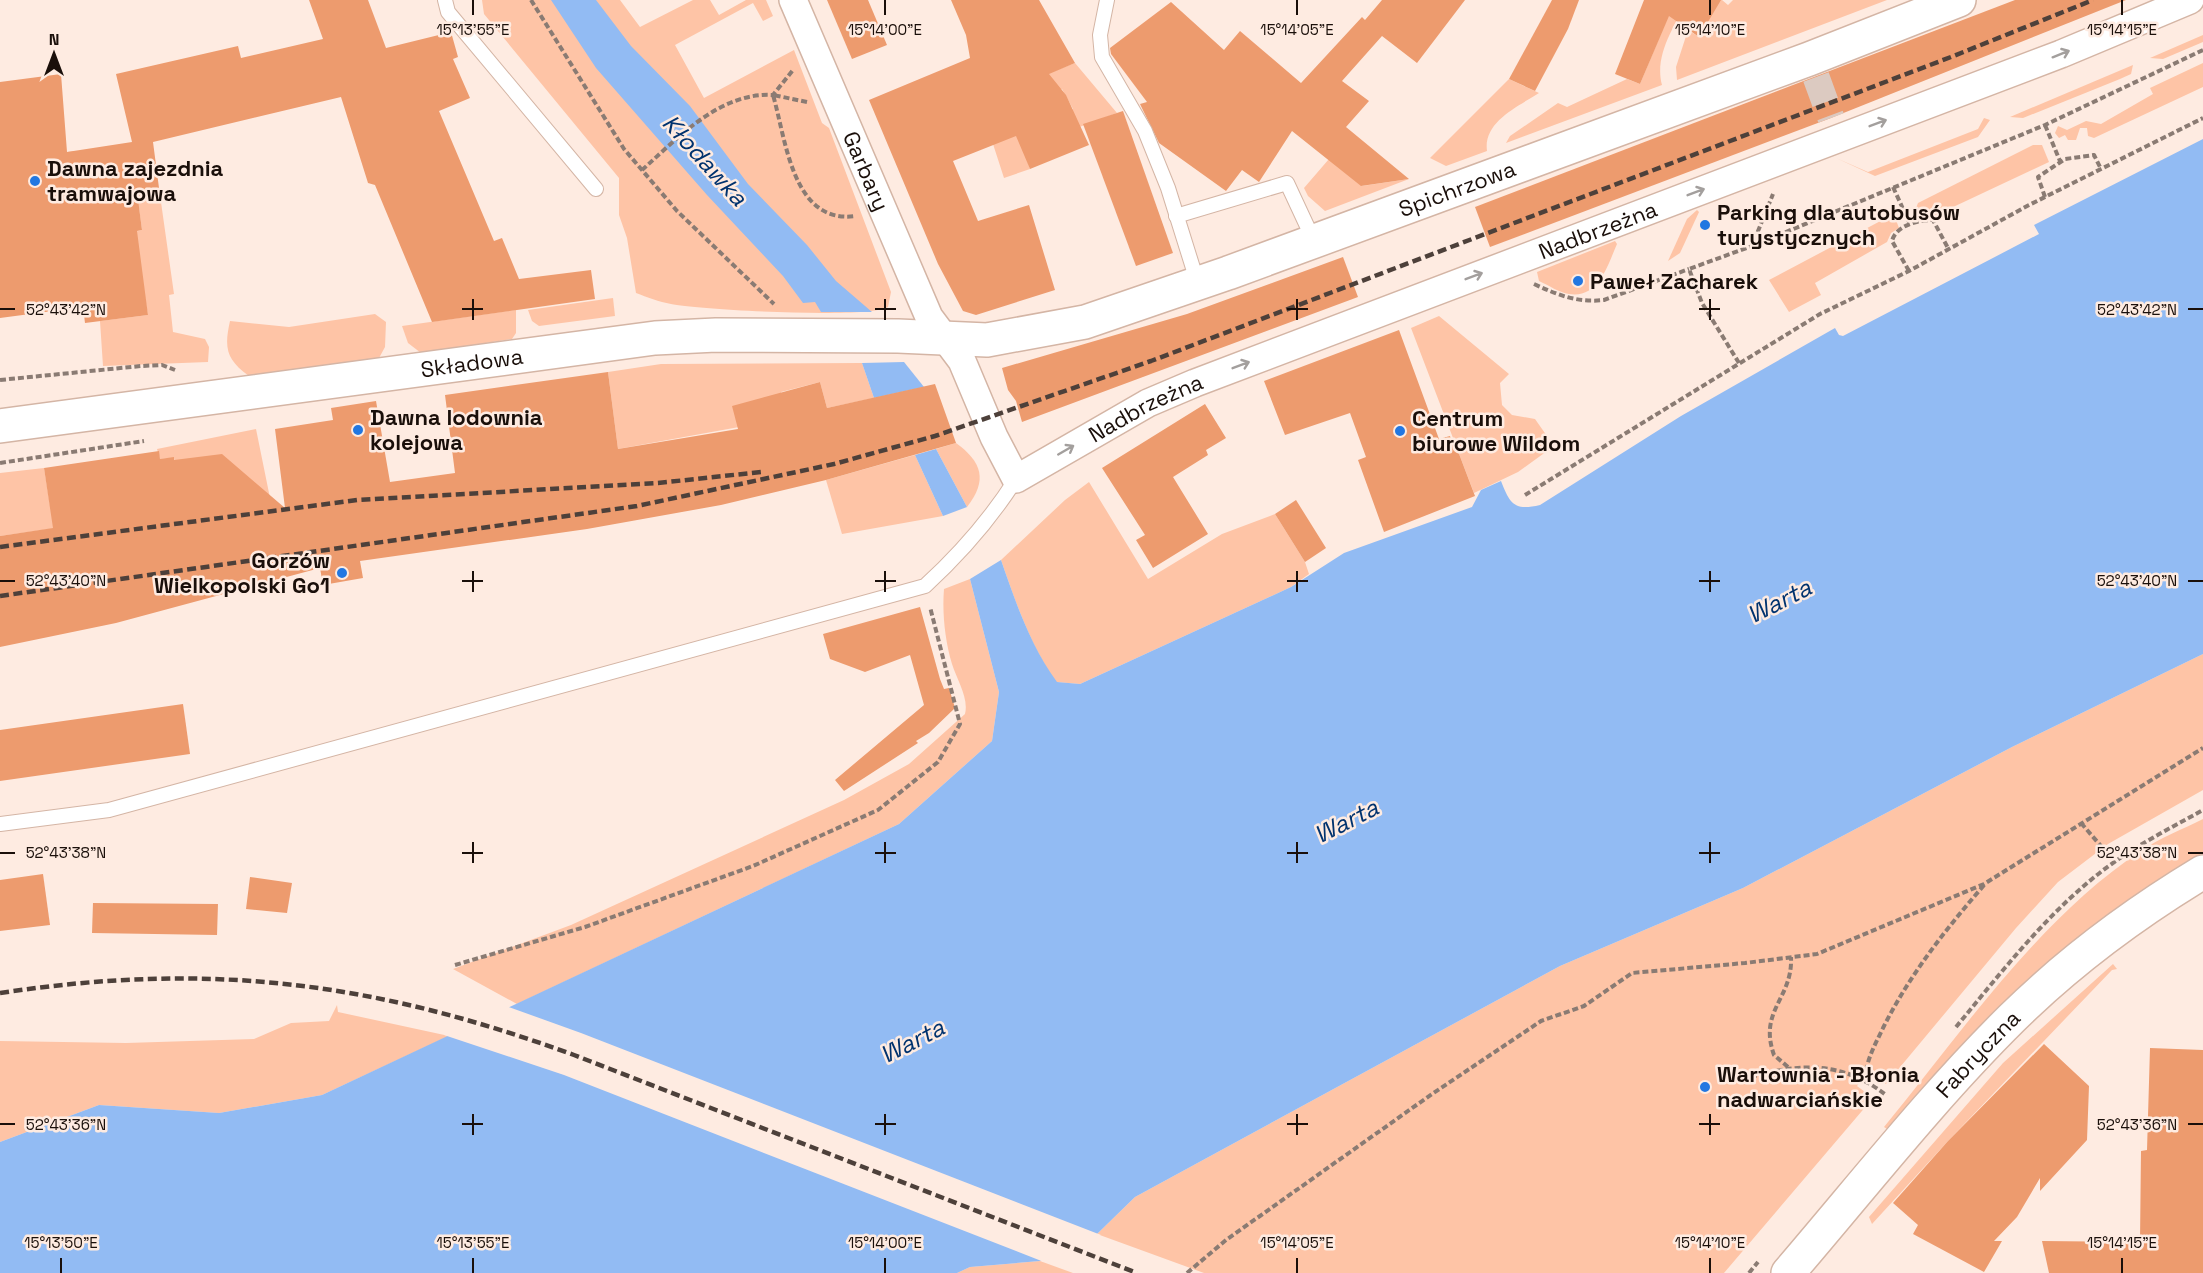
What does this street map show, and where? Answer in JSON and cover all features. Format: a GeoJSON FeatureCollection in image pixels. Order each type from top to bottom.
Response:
{"type":"FeatureCollection","features":[{"type":"Feature","properties":{"kind":"street","name":"Garbary"},"geometry":{"type":"LineString","coordinates":[[793,0],[929,317],[962,362],[994,437],[1016,479]]}},
{"type":"Feature","properties":{"kind":"street","name":"Spichrzowa"},"geometry":{"type":"LineString","coordinates":[[945,339],[987,340],[1052,330],[1135,306],[1314,241],[1813,68],[1959,0]]}},
{"type":"Feature","properties":{"kind":"street","name":"Nadbrzeżna"},"geometry":{"type":"LineString","coordinates":[[1016,479],[1148,403],[1186,387],[1788,157],[1835,128],[2061,54],[2190,0]]}},
{"type":"Feature","properties":{"kind":"street","name":"Składowa"},"geometry":{"type":"LineString","coordinates":[[0,426],[637,340],[689,336],[898,336],[945,339]]}},
{"type":"Feature","properties":{"kind":"street","name":"Fabryczna"},"geometry":{"type":"LineString","coordinates":[[1788,1273],[1956,1078],[2013,1017],[2109,936],[2203,872]]}},
{"type":"Feature","properties":{"kind":"lane"},"geometry":{"type":"LineString","coordinates":[[444,0],[448,12],[596,189]]}},
{"type":"Feature","properties":{"kind":"lane"},"geometry":{"type":"LineString","coordinates":[[1107,0],[1100,35],[1102,57],[1145,131],[1198,284]]}},
{"type":"Feature","properties":{"kind":"lane"},"geometry":{"type":"LineString","coordinates":[[1176,216],[1287,183],[1314,241]]}},
{"type":"Feature","properties":{"kind":"lane"},"geometry":{"type":"LineString","coordinates":[[0,824],[109,810],[925,586],[959,555],[992,517],[1016,479]]}},
{"type":"Feature","properties":{"kind":"path"},"geometry":{"type":"LineString","coordinates":[[531,0],[624,149],[676,211],[782,312],[794,337]]}},
{"type":"Feature","properties":{"kind":"path"},"geometry":{"type":"LineString","coordinates":[[1497,267],[1567,299],[1604,300],[1752,246],[2045,125],[2203,50]]}},
{"type":"Feature","properties":{"kind":"path"},"geometry":{"type":"LineString","coordinates":[[773,94],[787,80],[796,66],[816,56]]}},
{"type":"Feature","properties":{"kind":"path"},"geometry":{"type":"LineString","coordinates":[[642,170],[711,112],[740,97],[773,94],[840,110]]}},
{"type":"Feature","properties":{"kind":"path"},"geometry":{"type":"LineString","coordinates":[[773,94],[798,184],[807,199],[820,211],[833,216],[866,218]]}},
{"type":"Feature","properties":{"kind":"path"},"geometry":{"type":"LineString","coordinates":[[1525,495],[1820,314],[1909,271],[2045,197],[2203,118]]}},
{"type":"Feature","properties":{"kind":"path"},"geometry":{"type":"LineString","coordinates":[[2045,125],[2060,161]]}},
{"type":"Feature","properties":{"kind":"path"},"geometry":{"type":"LineString","coordinates":[[2045,197],[2038,177],[2060,161],[2091,154],[2101,169]]}},
{"type":"Feature","properties":{"kind":"path"},"geometry":{"type":"LineString","coordinates":[[1752,246],[1788,157]]}},
{"type":"Feature","properties":{"kind":"path"},"geometry":{"type":"LineString","coordinates":[[1893,187],[1909,222]]}},
{"type":"Feature","properties":{"kind":"path"},"geometry":{"type":"LineString","coordinates":[[1909,271],[1892,241],[1893,236],[1909,222],[1933,220],[1949,250]]}},
{"type":"Feature","properties":{"kind":"path"},"geometry":{"type":"LineString","coordinates":[[1689,269],[1702,303],[1739,363]]}},
{"type":"Feature","properties":{"kind":"path"},"geometry":{"type":"LineString","coordinates":[[0,380],[141,366],[162,365],[185,371]]}},
{"type":"Feature","properties":{"kind":"path"},"geometry":{"type":"LineString","coordinates":[[455,965],[585,927],[753,866],[878,810],[921,776],[938,762],[960,724],[925,586]]}},
{"type":"Feature","properties":{"kind":"path"},"geometry":{"type":"LineString","coordinates":[[1186,1273],[1226,1240],[1432,1094],[1541,1021],[1584,1006],[1632,973],[1817,954],[1988,881],[2203,748]]}},
{"type":"Feature","properties":{"kind":"path"},"geometry":{"type":"LineString","coordinates":[[2081,822],[2107,853]]}},
{"type":"Feature","properties":{"kind":"path"},"geometry":{"type":"LineString","coordinates":[[1865,1080],[1866,1064],[1899,997],[1938,938],[1988,881]]}},
{"type":"Feature","properties":{"kind":"path"},"geometry":{"type":"LineString","coordinates":[[1789,1067],[1774,1055],[1768,1024],[1789,980],[1791,957]]}},
{"type":"Feature","properties":{"kind":"path"},"geometry":{"type":"LineString","coordinates":[[1742,1080],[1789,1067],[1821,1068],[1865,1080],[1886,1095]]}},
{"type":"Feature","properties":{"kind":"shaded area"},"geometry":{"type":"Polygon","coordinates":[[[482,0],[620,0],[640,27],[693,0],[710,0],[719,15],[746,0],[766,0],[773,16],[763,21],[753,3],[675,45],[704,98],[794,50],[822,123],[829,128],[891,292],[888,307],[874,311],[819,313],[747,311],[671,304],[636,293],[627,238],[619,215],[619,178],[484,14],[482,0]]]}},
{"type":"Feature","properties":{"kind":"shaded area"},"geometry":{"type":"Polygon","coordinates":[[[1675,0],[1689,0],[1663,52],[1660,74],[1662,85],[1506,143],[1510,136],[1558,103],[1567,107],[1627,79],[1640,84],[1675,0]]]}},
{"type":"Feature","properties":{"kind":"shaded area"},"geometry":{"type":"Polygon","coordinates":[[[1693,0],[1722,0],[1728,5],[1733,0],[1887,0],[1677,80],[1676,67],[1688,30],[1699,37],[1693,0]]]}},
{"type":"Feature","properties":{"kind":"shaded area"},"geometry":{"type":"Polygon","coordinates":[[[2203,35],[2203,42],[2163,59],[2150,58],[2203,35]]]}},
{"type":"Feature","properties":{"kind":"shaded area"},"geometry":{"type":"Polygon","coordinates":[[[1075,63],[1117,113],[1023,148],[1030,169],[1004,178],[993,144],[1073,109],[1062,89],[1048,94],[1039,77],[1075,63]]]}},
{"type":"Feature","properties":{"kind":"shaded area"},"geometry":{"type":"Polygon","coordinates":[[[2203,63],[2203,87],[2094,138],[2088,136],[2087,128],[2080,128],[2076,140],[2068,140],[2065,135],[2059,138],[2055,133],[2058,126],[2067,130],[2086,121],[2101,124],[2153,94],[2150,88],[2203,63]]]}},
{"type":"Feature","properties":{"kind":"shaded area"},"geometry":{"type":"Polygon","coordinates":[[[2133,65],[2131,74],[2120,79],[2023,118],[2010,117],[2133,65]]]}},
{"type":"Feature","properties":{"kind":"shaded area"},"geometry":{"type":"Polygon","coordinates":[[[1509,79],[1539,93],[1503,116],[1490,132],[1487,151],[1446,166],[1430,158],[1509,79]]]}},
{"type":"Feature","properties":{"kind":"shaded area"},"geometry":{"type":"Polygon","coordinates":[[[1984,118],[1990,120],[1978,137],[1875,176],[1836,158],[1868,172],[1978,129],[1984,118]]]}},
{"type":"Feature","properties":{"kind":"shaded area"},"geometry":{"type":"Polygon","coordinates":[[[2033,145],[2042,145],[2049,162],[1934,216],[1917,218],[1914,213],[1918,203],[2033,145]]]}},
{"type":"Feature","properties":{"kind":"shaded area"},"geometry":{"type":"Polygon","coordinates":[[[75,151],[81,200],[159,188],[174,294],[169,295],[173,332],[205,339],[209,347],[208,362],[103,366],[100,321],[148,315],[134,232],[142,230],[139,208],[75,212],[67,152],[75,151]]]}},
{"type":"Feature","properties":{"kind":"shaded area"},"geometry":{"type":"Polygon","coordinates":[[[1329,159],[1362,186],[1409,179],[1325,211],[1308,196],[1304,188],[1329,159]]]}},
{"type":"Feature","properties":{"kind":"shaded area"},"geometry":{"type":"Polygon","coordinates":[[[1697,210],[1699,212],[1680,253],[1668,261],[1687,219],[1697,210]]]}},
{"type":"Feature","properties":{"kind":"shaded area"},"geometry":{"type":"Polygon","coordinates":[[[1888,217],[1896,220],[1899,228],[1891,233],[1887,242],[1815,283],[1821,295],[1789,312],[1769,280],[1888,217]]]}},
{"type":"Feature","properties":{"kind":"shaded area"},"geometry":{"type":"Polygon","coordinates":[[[1615,241],[1617,244],[1606,270],[1595,286],[1588,291],[1569,294],[1539,281],[1537,272],[1615,241]]]}},
{"type":"Feature","properties":{"kind":"shaded area"},"geometry":{"type":"Polygon","coordinates":[[[613,298],[615,316],[539,326],[532,321],[528,310],[613,298]]]}},
{"type":"Feature","properties":{"kind":"shaded area"},"geometry":{"type":"Polygon","coordinates":[[[516,310],[516,333],[512,339],[421,353],[408,343],[402,326],[516,310]]]}},
{"type":"Feature","properties":{"kind":"shaded area"},"geometry":{"type":"Polygon","coordinates":[[[375,314],[386,322],[385,347],[379,358],[249,376],[235,364],[227,346],[230,321],[289,327],[375,314]]]}},
{"type":"Feature","properties":{"kind":"shaded area"},"geometry":{"type":"Polygon","coordinates":[[[1439,316],[1509,374],[1500,383],[1502,405],[1512,415],[1535,419],[1554,446],[1518,472],[1474,493],[1411,328],[1439,316]]]}},
{"type":"Feature","properties":{"kind":"shaded area"},"geometry":{"type":"Polygon","coordinates":[[[862,363],[874,398],[827,408],[820,382],[781,392],[788,418],[618,449],[608,372],[661,364],[862,363]]]}},
{"type":"Feature","properties":{"kind":"shaded area"},"geometry":{"type":"Polygon","coordinates":[[[256,429],[270,498],[0,536],[0,473],[44,468],[50,505],[88,500],[177,479],[174,458],[160,459],[157,449],[256,429]]]}},
{"type":"Feature","properties":{"kind":"shaded area"},"geometry":{"type":"Polygon","coordinates":[[[956,443],[972,457],[979,472],[978,488],[967,507],[936,449],[956,443]]]}},
{"type":"Feature","properties":{"kind":"shaded area"},"geometry":{"type":"Polygon","coordinates":[[[915,455],[943,516],[842,534],[826,480],[915,455]]]}},
{"type":"Feature","properties":{"kind":"shaded area"},"geometry":{"type":"Polygon","coordinates":[[[1089,482],[1148,579],[1222,534],[1275,514],[1305,562],[1309,574],[1291,587],[1080,684],[1056,682],[1031,638],[1001,560],[1065,500],[1089,482]]]}},
{"type":"Feature","properties":{"kind":"shaded area"},"geometry":{"type":"Polygon","coordinates":[[[970,579],[999,692],[992,741],[899,824],[517,1004],[453,969],[571,925],[844,800],[909,764],[965,714],[964,695],[948,646],[943,598],[944,589],[970,579]]]}},
{"type":"Feature","properties":{"kind":"shaded area"},"geometry":{"type":"Polygon","coordinates":[[[2203,654],[2203,790],[2108,844],[2058,882],[2016,928],[1886,1084],[1870,1071],[1857,1086],[1873,1098],[1724,1273],[1204,1273],[1097,1234],[1135,1197],[1560,966],[1743,888],[2012,747],[2203,654]]]}},
{"type":"Feature","properties":{"kind":"shaded area"},"geometry":{"type":"Polygon","coordinates":[[[2203,819],[2203,853],[2115,911],[2033,977],[1959,1051],[1890,1131],[1884,1127],[2003,979],[2068,909],[2142,850],[2203,819]]]}},
{"type":"Feature","properties":{"kind":"shaded area"},"geometry":{"type":"Polygon","coordinates":[[[2113,964],[2117,969],[2112,970],[1872,1224],[1869,1217],[2003,1063],[2113,964]]]}},
{"type":"Feature","properties":{"kind":"shaded area"},"geometry":{"type":"Polygon","coordinates":[[[337,1005],[338,1012],[449,1036],[322,1095],[219,1113],[99,1105],[0,1142],[0,1041],[126,1043],[254,1039],[291,1023],[329,1021],[337,1005]]]}},
{"type":"Feature","properties":{"kind":"shaded area"},"geometry":{"type":"Polygon","coordinates":[[[1040,1261],[1073,1273],[957,1273],[970,1267],[1040,1261]]]}},
{"type":"Feature","properties":{"kind":"water","name":"Kłodawka"},"geometry":{"type":"Polygon","coordinates":[[[551,0],[596,0],[631,46],[690,106],[748,184],[807,245],[836,281],[872,312],[821,312],[815,302],[803,303],[783,276],[707,195],[596,68],[551,0]]]}},
{"type":"Feature","properties":{"kind":"water","name":"Warta"},"geometry":{"type":"Polygon","coordinates":[[[2203,139],[2203,654],[2012,747],[1743,888],[1560,966],[1135,1197],[1097,1234],[1040,1261],[970,1267],[957,1273],[0,1273],[0,1142],[99,1105],[219,1113],[322,1095],[899,824],[992,741],[999,692],[970,579],[1001,560],[1025,623],[1047,668],[1057,682],[1080,684],[1291,587],[1344,553],[1472,507],[1481,490],[1501,481],[1514,504],[1524,507],[1540,505],[1681,416],[1835,328],[1839,335],[1843,336],[2039,234],[2034,225],[2203,139]]]}},
{"type":"Feature","properties":{"kind":"water"},"geometry":{"type":"Polygon","coordinates":[[[904,362],[924,387],[874,398],[862,363],[904,362]]]}},
{"type":"Feature","properties":{"kind":"water"},"geometry":{"type":"Polygon","coordinates":[[[936,449],[967,507],[943,516],[915,455],[936,449]]]}},
{"type":"Feature","properties":{"kind":"pier"},"geometry":{"type":"Polygon","coordinates":[[[506,1006],[1101,1235],[1044,1262],[564,1075],[444,1035],[506,1006]]]}},
{"type":"Feature","properties":{"kind":"building"},"geometry":{"type":"Polygon","coordinates":[[[309,0],[368,0],[386,48],[451,32],[458,57],[453,59],[470,98],[439,111],[494,241],[502,238],[519,279],[591,270],[595,299],[432,322],[375,185],[368,183],[341,97],[153,142],[159,188],[137,192],[142,230],[137,231],[148,315],[85,323],[83,307],[0,318],[0,82],[61,74],[67,152],[132,142],[116,74],[238,46],[241,58],[323,39],[309,0]]]}},
{"type":"Feature","properties":{"kind":"building"},"geometry":{"type":"Polygon","coordinates":[[[827,0],[868,0],[887,45],[852,59],[827,0]]]}},
{"type":"Feature","properties":{"kind":"building"},"geometry":{"type":"Polygon","coordinates":[[[951,0],[1039,0],[1075,63],[1049,74],[1066,95],[1089,145],[1030,169],[1016,136],[953,161],[978,221],[1029,205],[1055,290],[976,315],[963,311],[938,264],[869,100],[970,58],[966,35],[951,0]]]}},
{"type":"Feature","properties":{"kind":"building"},"geometry":{"type":"Polygon","coordinates":[[[1382,0],[1465,0],[1417,63],[1382,36],[1342,81],[1369,101],[1346,127],[1409,179],[1361,186],[1292,131],[1259,182],[1242,170],[1226,191],[1159,143],[1140,104],[1147,102],[1111,54],[1110,48],[1171,2],[1224,50],[1240,31],[1301,83],[1362,17],[1365,20],[1382,0]]]}},
{"type":"Feature","properties":{"kind":"building"},"geometry":{"type":"Polygon","coordinates":[[[1552,0],[1579,0],[1568,29],[1535,91],[1509,79],[1552,0]]]}},
{"type":"Feature","properties":{"kind":"building"},"geometry":{"type":"Polygon","coordinates":[[[1644,0],[1721,0],[1699,37],[1669,16],[1640,84],[1615,74],[1644,0]]]}},
{"type":"Feature","properties":{"kind":"building"},"geometry":{"type":"Polygon","coordinates":[[[2015,0],[2126,0],[1831,118],[1490,247],[1475,207],[2015,0]]]}},
{"type":"Feature","properties":{"kind":"building"},"geometry":{"type":"Polygon","coordinates":[[[1123,111],[1173,253],[1136,266],[1083,124],[1123,111]]]}},
{"type":"Feature","properties":{"kind":"building"},"geometry":{"type":"Polygon","coordinates":[[[1343,257],[1358,297],[1022,422],[1016,401],[1008,390],[1002,368],[1187,314],[1343,257]]]}},
{"type":"Feature","properties":{"kind":"building","name":"Centrum biurowe Wildom"},"geometry":{"type":"Polygon","coordinates":[[[1399,330],[1439,439],[1450,436],[1451,439],[1453,438],[1475,496],[1384,532],[1358,460],[1366,457],[1350,413],[1285,435],[1264,381],[1399,330]]]}},
{"type":"Feature","properties":{"kind":"building"},"geometry":{"type":"Polygon","coordinates":[[[608,372],[618,449],[738,429],[732,406],[820,382],[827,408],[935,384],[956,443],[826,480],[721,505],[587,529],[360,561],[363,578],[323,585],[320,568],[116,623],[0,647],[0,536],[53,528],[44,468],[159,451],[160,459],[174,457],[174,460],[222,454],[285,508],[275,429],[333,420],[331,408],[376,401],[390,482],[455,473],[445,395],[608,372]]]}},
{"type":"Feature","properties":{"kind":"building"},"geometry":{"type":"Polygon","coordinates":[[[1205,404],[1226,438],[1206,450],[1208,455],[1173,477],[1208,534],[1153,568],[1136,540],[1145,535],[1102,468],[1205,404]]]}},
{"type":"Feature","properties":{"kind":"building"},"geometry":{"type":"Polygon","coordinates":[[[1296,500],[1326,548],[1305,562],[1275,514],[1296,500]]]}},
{"type":"Feature","properties":{"kind":"building"},"geometry":{"type":"Polygon","coordinates":[[[920,607],[940,679],[944,689],[949,688],[955,708],[929,733],[916,741],[918,743],[844,791],[835,780],[924,705],[910,655],[865,672],[830,659],[823,634],[920,607]]]}},
{"type":"Feature","properties":{"kind":"building"},"geometry":{"type":"Polygon","coordinates":[[[183,704],[190,754],[0,781],[0,730],[183,704]]]}},
{"type":"Feature","properties":{"kind":"building"},"geometry":{"type":"Polygon","coordinates":[[[43,874],[50,925],[0,931],[0,880],[43,874]]]}},
{"type":"Feature","properties":{"kind":"building"},"geometry":{"type":"Polygon","coordinates":[[[250,877],[292,883],[287,913],[246,909],[250,877]]]}},
{"type":"Feature","properties":{"kind":"building"},"geometry":{"type":"Polygon","coordinates":[[[93,903],[218,904],[217,935],[92,933],[93,903]]]}},
{"type":"Feature","properties":{"kind":"building"},"geometry":{"type":"Polygon","coordinates":[[[2044,1044],[2089,1086],[2087,1140],[2040,1191],[2040,1178],[2017,1217],[1994,1241],[2002,1241],[1984,1272],[1913,1234],[1918,1225],[1893,1203],[1948,1141],[2044,1044]]]}},
{"type":"Feature","properties":{"kind":"building"},"geometry":{"type":"Polygon","coordinates":[[[2150,1048],[2203,1050],[2203,1273],[2049,1273],[2042,1241],[2140,1242],[2141,1151],[2147,1150],[2150,1048]]]}},
{"type":"Feature","properties":{"kind":"tunnel"},"geometry":{"type":"LineString","coordinates":[[1816,77],[1831,118]]}},
{"type":"Feature","properties":{"kind":"railway"},"geometry":{"type":"LineString","coordinates":[[0,596],[637,506],[834,464],[935,436],[1151,361],[1951,57],[2093,0]]}},
{"type":"Feature","properties":{"kind":"railway"},"geometry":{"type":"LineString","coordinates":[[0,547],[357,500],[658,483],[761,472]]}},
{"type":"Feature","properties":{"kind":"railway"},"geometry":{"type":"LineString","coordinates":[[0,993],[77,983],[151,979],[222,979],[291,985],[360,995],[430,1010],[501,1030],[574,1055],[1137,1273]]}},
{"type":"Feature","properties":{"kind":"place","name":"Dawna zajezdnia tramwajowa"},"geometry":{"type":"Point","coordinates":[35,181]}},
{"type":"Feature","properties":{"kind":"place","name":"Parking dla autobusów turystycznych"},"geometry":{"type":"Point","coordinates":[1705,225]}},
{"type":"Feature","properties":{"kind":"place","name":"Paweł Zacharek"},"geometry":{"type":"Point","coordinates":[1578,281]}},
{"type":"Feature","properties":{"kind":"place","name":"Dawna lodownia kolejowa"},"geometry":{"type":"Point","coordinates":[358,430]}},
{"type":"Feature","properties":{"kind":"place","name":"Centrum biurowe Wildom"},"geometry":{"type":"Point","coordinates":[1400,431]}},
{"type":"Feature","properties":{"kind":"place","name":"Gorzów Wielkopolski Go1"},"geometry":{"type":"Point","coordinates":[342,573]}},
{"type":"Feature","properties":{"kind":"place","name":"Wartownia - Błonia nadwarciańskie"},"geometry":{"type":"Point","coordinates":[1705,1087]}}]}
